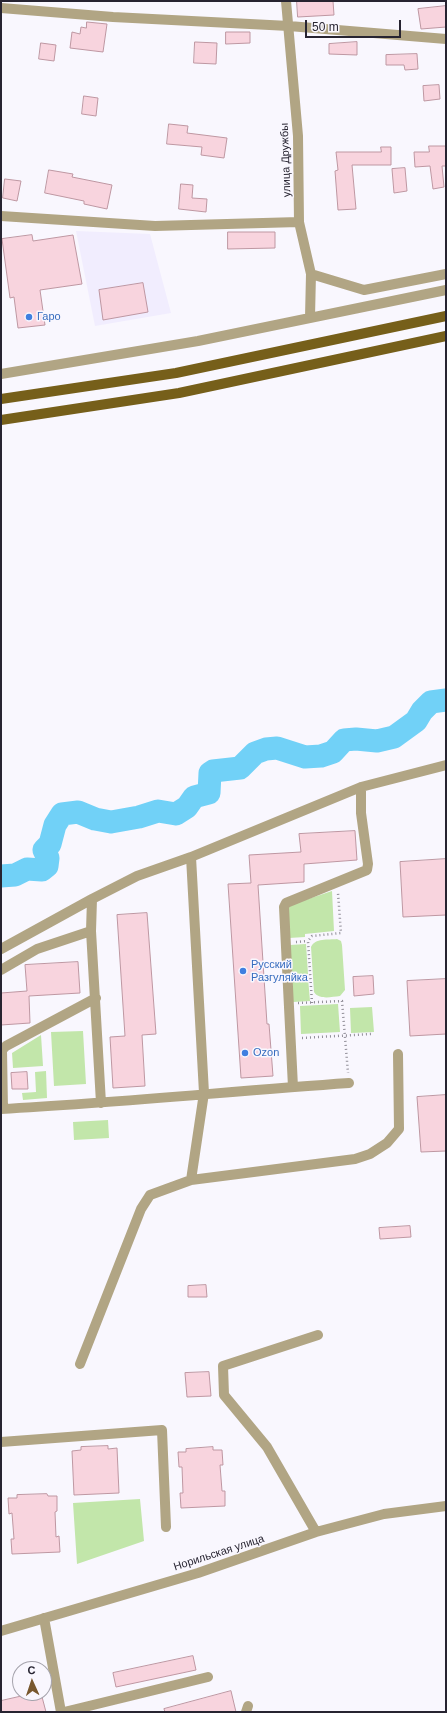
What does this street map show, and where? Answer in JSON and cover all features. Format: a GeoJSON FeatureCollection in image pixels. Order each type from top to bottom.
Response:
{"type":"FeatureCollection","features":[{"type":"Feature","properties":{"kind":"main road"},"geometry":{"type":"LineString","coordinates":[[1,400],[176,372],[446,316]]}},
{"type":"Feature","properties":{"kind":"main road"},"geometry":{"type":"LineString","coordinates":[[1,420],[179,393],[446,336]]}},
{"type":"Feature","properties":{"kind":"street","name":"улица Дружбы"},"geometry":{"type":"LineString","coordinates":[[286,1],[298,136],[299,222],[311,274],[310,317]]}},
{"type":"Feature","properties":{"kind":"street"},"geometry":{"type":"LineString","coordinates":[[1,8],[113,17],[289,26],[446,39]]}},
{"type":"Feature","properties":{"kind":"street"},"geometry":{"type":"LineString","coordinates":[[1,216],[156,226],[299,222]]}},
{"type":"Feature","properties":{"kind":"street"},"geometry":{"type":"LineString","coordinates":[[311,274],[364,290],[446,274]]}},
{"type":"Feature","properties":{"kind":"street"},"geometry":{"type":"LineString","coordinates":[[1,374],[198,341],[446,290]]}},
{"type":"Feature","properties":{"kind":"street"},"geometry":{"type":"LineString","coordinates":[[1,950],[92,899],[137,876],[191,858],[361,786],[446,765]]}},
{"type":"Feature","properties":{"kind":"street"},"geometry":{"type":"LineString","coordinates":[[294,1087],[284,907],[286,902],[367,870],[368,864],[361,813],[361,786]]}},
{"type":"Feature","properties":{"kind":"street"},"geometry":{"type":"LineString","coordinates":[[191,858],[204,1093],[191,1180]]}},
{"type":"Feature","properties":{"kind":"street"},"geometry":{"type":"LineString","coordinates":[[92,899],[91,931],[101,1103]]}},
{"type":"Feature","properties":{"kind":"street"},"geometry":{"type":"LineString","coordinates":[[1,970],[38,949],[91,931]]}},
{"type":"Feature","properties":{"kind":"street"},"geometry":{"type":"LineString","coordinates":[[96,998],[6,1046],[2,1050],[2,1109],[101,1103],[204,1093],[349,1083]]}},
{"type":"Feature","properties":{"kind":"street"},"geometry":{"type":"LineString","coordinates":[[80,1364],[141,1209],[150,1195],[191,1180],[355,1159],[370,1154],[387,1144],[399,1129],[398,1054]]}},
{"type":"Feature","properties":{"kind":"street"},"geometry":{"type":"LineString","coordinates":[[316,1532],[267,1447],[224,1395],[223,1366],[318,1335]]}},
{"type":"Feature","properties":{"kind":"street"},"geometry":{"type":"LineString","coordinates":[[1,1442],[162,1430],[166,1527]]}},
{"type":"Feature","properties":{"kind":"street","name":"Норильская улица"},"geometry":{"type":"LineString","coordinates":[[1,1631],[198,1573],[316,1532],[384,1514],[446,1506]]}},
{"type":"Feature","properties":{"kind":"street"},"geometry":{"type":"LineString","coordinates":[[44,1618],[62,1712],[208,1677]]}},
{"type":"Feature","properties":{"kind":"path"},"geometry":{"type":"LineString","coordinates":[[312,1003],[308,941],[312,936],[341,933],[337,882]]}},
{"type":"Feature","properties":{"kind":"path"},"geometry":{"type":"LineString","coordinates":[[290,1004],[342,1002],[349,1083]]}},
{"type":"Feature","properties":{"kind":"path"},"geometry":{"type":"LineString","coordinates":[[291,1038],[371,1034]]}},
{"type":"Feature","properties":{"kind":"shaded area"},"geometry":{"type":"Polygon","coordinates":[[[76,231],[150,234],[171,313],[95,326],[76,231]]]}},
{"type":"Feature","properties":{"kind":"green space"},"geometry":{"type":"Polygon","coordinates":[[[332,891],[334,931],[305,934],[305,937],[289,938],[287,906],[332,891]]]}},
{"type":"Feature","properties":{"kind":"green space"},"geometry":{"type":"Polygon","coordinates":[[[337,939],[341,941],[342,945],[345,990],[340,996],[322,997],[316,995],[314,992],[311,947],[315,942],[337,939]]]}},
{"type":"Feature","properties":{"kind":"green space"},"geometry":{"type":"Polygon","coordinates":[[[306,944],[308,974],[292,975],[290,945],[306,944]]]}},
{"type":"Feature","properties":{"kind":"green space"},"geometry":{"type":"Polygon","coordinates":[[[308,978],[310,1001],[293,1002],[292,979],[308,978]]]}},
{"type":"Feature","properties":{"kind":"green space"},"geometry":{"type":"Polygon","coordinates":[[[338,1004],[340,1032],[301,1034],[300,1006],[338,1004]]]}},
{"type":"Feature","properties":{"kind":"green space"},"geometry":{"type":"Polygon","coordinates":[[[372,1007],[374,1032],[351,1033],[350,1008],[372,1007]]]}},
{"type":"Feature","properties":{"kind":"green space"},"geometry":{"type":"Polygon","coordinates":[[[83,1031],[86,1084],[54,1086],[51,1032],[83,1031]]]}},
{"type":"Feature","properties":{"kind":"green space"},"geometry":{"type":"Polygon","coordinates":[[[41,1035],[43,1066],[13,1068],[12,1053],[41,1035]]]}},
{"type":"Feature","properties":{"kind":"green space"},"geometry":{"type":"Polygon","coordinates":[[[46,1071],[47,1098],[23,1100],[22,1093],[36,1092],[35,1072],[46,1071]]]}},
{"type":"Feature","properties":{"kind":"green space"},"geometry":{"type":"Polygon","coordinates":[[[108,1120],[109,1138],[74,1140],[73,1122],[108,1120]]]}},
{"type":"Feature","properties":{"kind":"green space"},"geometry":{"type":"Polygon","coordinates":[[[140,1499],[144,1541],[77,1564],[73,1503],[140,1499]]]}},
{"type":"Feature","properties":{"kind":"building"},"geometry":{"type":"Polygon","coordinates":[[[297,1],[333,1],[334,15],[298,17],[297,1]]]}},
{"type":"Feature","properties":{"kind":"building"},"geometry":{"type":"Polygon","coordinates":[[[446,6],[446,27],[421,29],[418,9],[446,6]]]}},
{"type":"Feature","properties":{"kind":"building"},"geometry":{"type":"Polygon","coordinates":[[[87,22],[107,24],[103,52],[70,48],[72,32],[80,34],[81,27],[86,28],[87,22]]]}},
{"type":"Feature","properties":{"kind":"building"},"geometry":{"type":"Polygon","coordinates":[[[226,32],[250,32],[250,43],[226,44],[226,32]]]}},
{"type":"Feature","properties":{"kind":"building"},"geometry":{"type":"Polygon","coordinates":[[[195,42],[217,43],[216,64],[194,63],[195,42]]]}},
{"type":"Feature","properties":{"kind":"building"},"geometry":{"type":"Polygon","coordinates":[[[357,42],[357,55],[329,54],[329,44],[357,42]]]}},
{"type":"Feature","properties":{"kind":"building"},"geometry":{"type":"Polygon","coordinates":[[[41,43],[56,45],[54,61],[39,59],[41,43]]]}},
{"type":"Feature","properties":{"kind":"building"},"geometry":{"type":"Polygon","coordinates":[[[417,54],[418,69],[405,70],[404,65],[386,65],[386,55],[417,54]]]}},
{"type":"Feature","properties":{"kind":"building"},"geometry":{"type":"Polygon","coordinates":[[[439,85],[440,99],[424,101],[423,86],[439,85]]]}},
{"type":"Feature","properties":{"kind":"building"},"geometry":{"type":"Polygon","coordinates":[[[84,96],[98,98],[96,116],[82,114],[84,96]]]}},
{"type":"Feature","properties":{"kind":"building"},"geometry":{"type":"Polygon","coordinates":[[[169,124],[188,126],[187,133],[227,138],[224,158],[201,155],[202,147],[167,144],[169,124]]]}},
{"type":"Feature","properties":{"kind":"building"},"geometry":{"type":"Polygon","coordinates":[[[429,146],[446,146],[446,166],[442,166],[444,187],[433,189],[430,166],[415,167],[414,152],[429,152],[429,146]]]}},
{"type":"Feature","properties":{"kind":"building"},"geometry":{"type":"Polygon","coordinates":[[[381,147],[391,147],[391,165],[352,165],[356,209],[338,210],[335,171],[338,170],[336,152],[381,152],[381,147]]]}},
{"type":"Feature","properties":{"kind":"building"},"geometry":{"type":"Polygon","coordinates":[[[405,168],[407,191],[394,193],[392,169],[405,168]]]}},
{"type":"Feature","properties":{"kind":"building"},"geometry":{"type":"Polygon","coordinates":[[[49,170],[73,174],[72,177],[112,185],[107,209],[84,204],[84,201],[45,193],[49,170]]]}},
{"type":"Feature","properties":{"kind":"building"},"geometry":{"type":"Polygon","coordinates":[[[5,179],[21,181],[17,201],[3,198],[5,179]]]}},
{"type":"Feature","properties":{"kind":"building"},"geometry":{"type":"Polygon","coordinates":[[[181,184],[193,185],[192,198],[207,199],[206,212],[179,209],[181,184]]]}},
{"type":"Feature","properties":{"kind":"building"},"geometry":{"type":"Polygon","coordinates":[[[228,232],[275,232],[275,248],[228,249],[228,232]]]}},
{"type":"Feature","properties":{"kind":"building"},"geometry":{"type":"Polygon","coordinates":[[[32,235],[33,241],[73,235],[82,284],[40,290],[45,325],[18,328],[14,297],[10,298],[2,239],[32,235]]]}},
{"type":"Feature","properties":{"kind":"building"},"geometry":{"type":"Polygon","coordinates":[[[143,283],[148,312],[103,320],[99,290],[143,283]]]}},
{"type":"Feature","properties":{"kind":"building"},"geometry":{"type":"Polygon","coordinates":[[[355,831],[357,860],[304,864],[304,882],[258,885],[267,1024],[269,1024],[273,1076],[241,1078],[228,884],[251,883],[249,855],[301,852],[299,834],[355,831]]]}},
{"type":"Feature","properties":{"kind":"building"},"geometry":{"type":"Polygon","coordinates":[[[446,859],[446,915],[403,917],[400,862],[446,859]]]}},
{"type":"Feature","properties":{"kind":"building"},"geometry":{"type":"Polygon","coordinates":[[[147,913],[156,1034],[142,1035],[145,1086],[113,1088],[110,1037],[125,1036],[117,915],[147,913]]]}},
{"type":"Feature","properties":{"kind":"building"},"geometry":{"type":"Polygon","coordinates":[[[78,962],[80,993],[29,996],[30,1023],[1,1025],[1,993],[27,991],[25,965],[78,962]]]}},
{"type":"Feature","properties":{"kind":"building"},"geometry":{"type":"Polygon","coordinates":[[[373,976],[374,994],[354,996],[353,977],[373,976]]]}},
{"type":"Feature","properties":{"kind":"building"},"geometry":{"type":"Polygon","coordinates":[[[446,979],[446,1034],[410,1036],[407,981],[446,979]]]}},
{"type":"Feature","properties":{"kind":"building"},"geometry":{"type":"Polygon","coordinates":[[[27,1072],[28,1089],[12,1089],[11,1073],[27,1072]]]}},
{"type":"Feature","properties":{"kind":"building"},"geometry":{"type":"Polygon","coordinates":[[[446,1095],[446,1151],[421,1152],[417,1097],[446,1095]]]}},
{"type":"Feature","properties":{"kind":"building"},"geometry":{"type":"Polygon","coordinates":[[[410,1226],[411,1237],[380,1239],[379,1228],[410,1226]]]}},
{"type":"Feature","properties":{"kind":"building"},"geometry":{"type":"Polygon","coordinates":[[[206,1285],[207,1297],[188,1297],[188,1286],[206,1285]]]}},
{"type":"Feature","properties":{"kind":"building"},"geometry":{"type":"Polygon","coordinates":[[[209,1372],[211,1396],[187,1397],[185,1373],[209,1372]]]}},
{"type":"Feature","properties":{"kind":"building"},"geometry":{"type":"Polygon","coordinates":[[[108,1446],[108,1449],[117,1448],[119,1493],[74,1495],[72,1451],[81,1450],[81,1447],[108,1446]]]}},
{"type":"Feature","properties":{"kind":"building"},"geometry":{"type":"Polygon","coordinates":[[[213,1447],[213,1450],[222,1450],[223,1465],[220,1465],[222,1491],[225,1491],[225,1506],[181,1508],[180,1493],[183,1493],[182,1467],[179,1467],[178,1452],[186,1452],[186,1449],[213,1447]]]}},
{"type":"Feature","properties":{"kind":"building"},"geometry":{"type":"Polygon","coordinates":[[[47,1494],[48,1496],[57,1496],[57,1511],[55,1512],[56,1537],[59,1536],[60,1552],[12,1554],[11,1539],[14,1539],[12,1513],[9,1514],[8,1498],[17,1498],[17,1495],[47,1494]]]}},
{"type":"Feature","properties":{"kind":"building"},"geometry":{"type":"Polygon","coordinates":[[[193,1656],[196,1670],[116,1687],[113,1673],[193,1656]]]}},
{"type":"Feature","properties":{"kind":"building"},"geometry":{"type":"Polygon","coordinates":[[[231,1691],[236,1712],[165,1712],[164,1709],[231,1691]]]}},
{"type":"Feature","properties":{"kind":"building"},"geometry":{"type":"Polygon","coordinates":[[[12,1698],[12,1701],[43,1701],[46,1712],[1,1712],[1,1701],[12,1698]]]}},
{"type":"Feature","properties":{"kind":"waterway"},"geometry":{"type":"LineString","coordinates":[[1,876],[15,875],[27,869],[42,870],[47,866],[48,858],[44,850],[50,844],[55,825],[62,814],[78,812],[95,819],[111,822],[139,817],[158,811],[176,814],[187,807],[194,797],[209,793],[210,773],[213,771],[240,768],[255,753],[266,749],[277,748],[305,757],[321,756],[333,752],[344,740],[356,739],[377,741],[394,737],[416,721],[422,711],[431,702],[446,700]]}},
{"type":"Feature","properties":{"kind":"place","name":"Гаро"},"geometry":{"type":"Point","coordinates":[29,317]}},
{"type":"Feature","properties":{"kind":"place","name":"Русский Разгуляйка"},"geometry":{"type":"Point","coordinates":[243,971]}},
{"type":"Feature","properties":{"kind":"place","name":"Ozon"},"geometry":{"type":"Point","coordinates":[245,1053]}}]}
